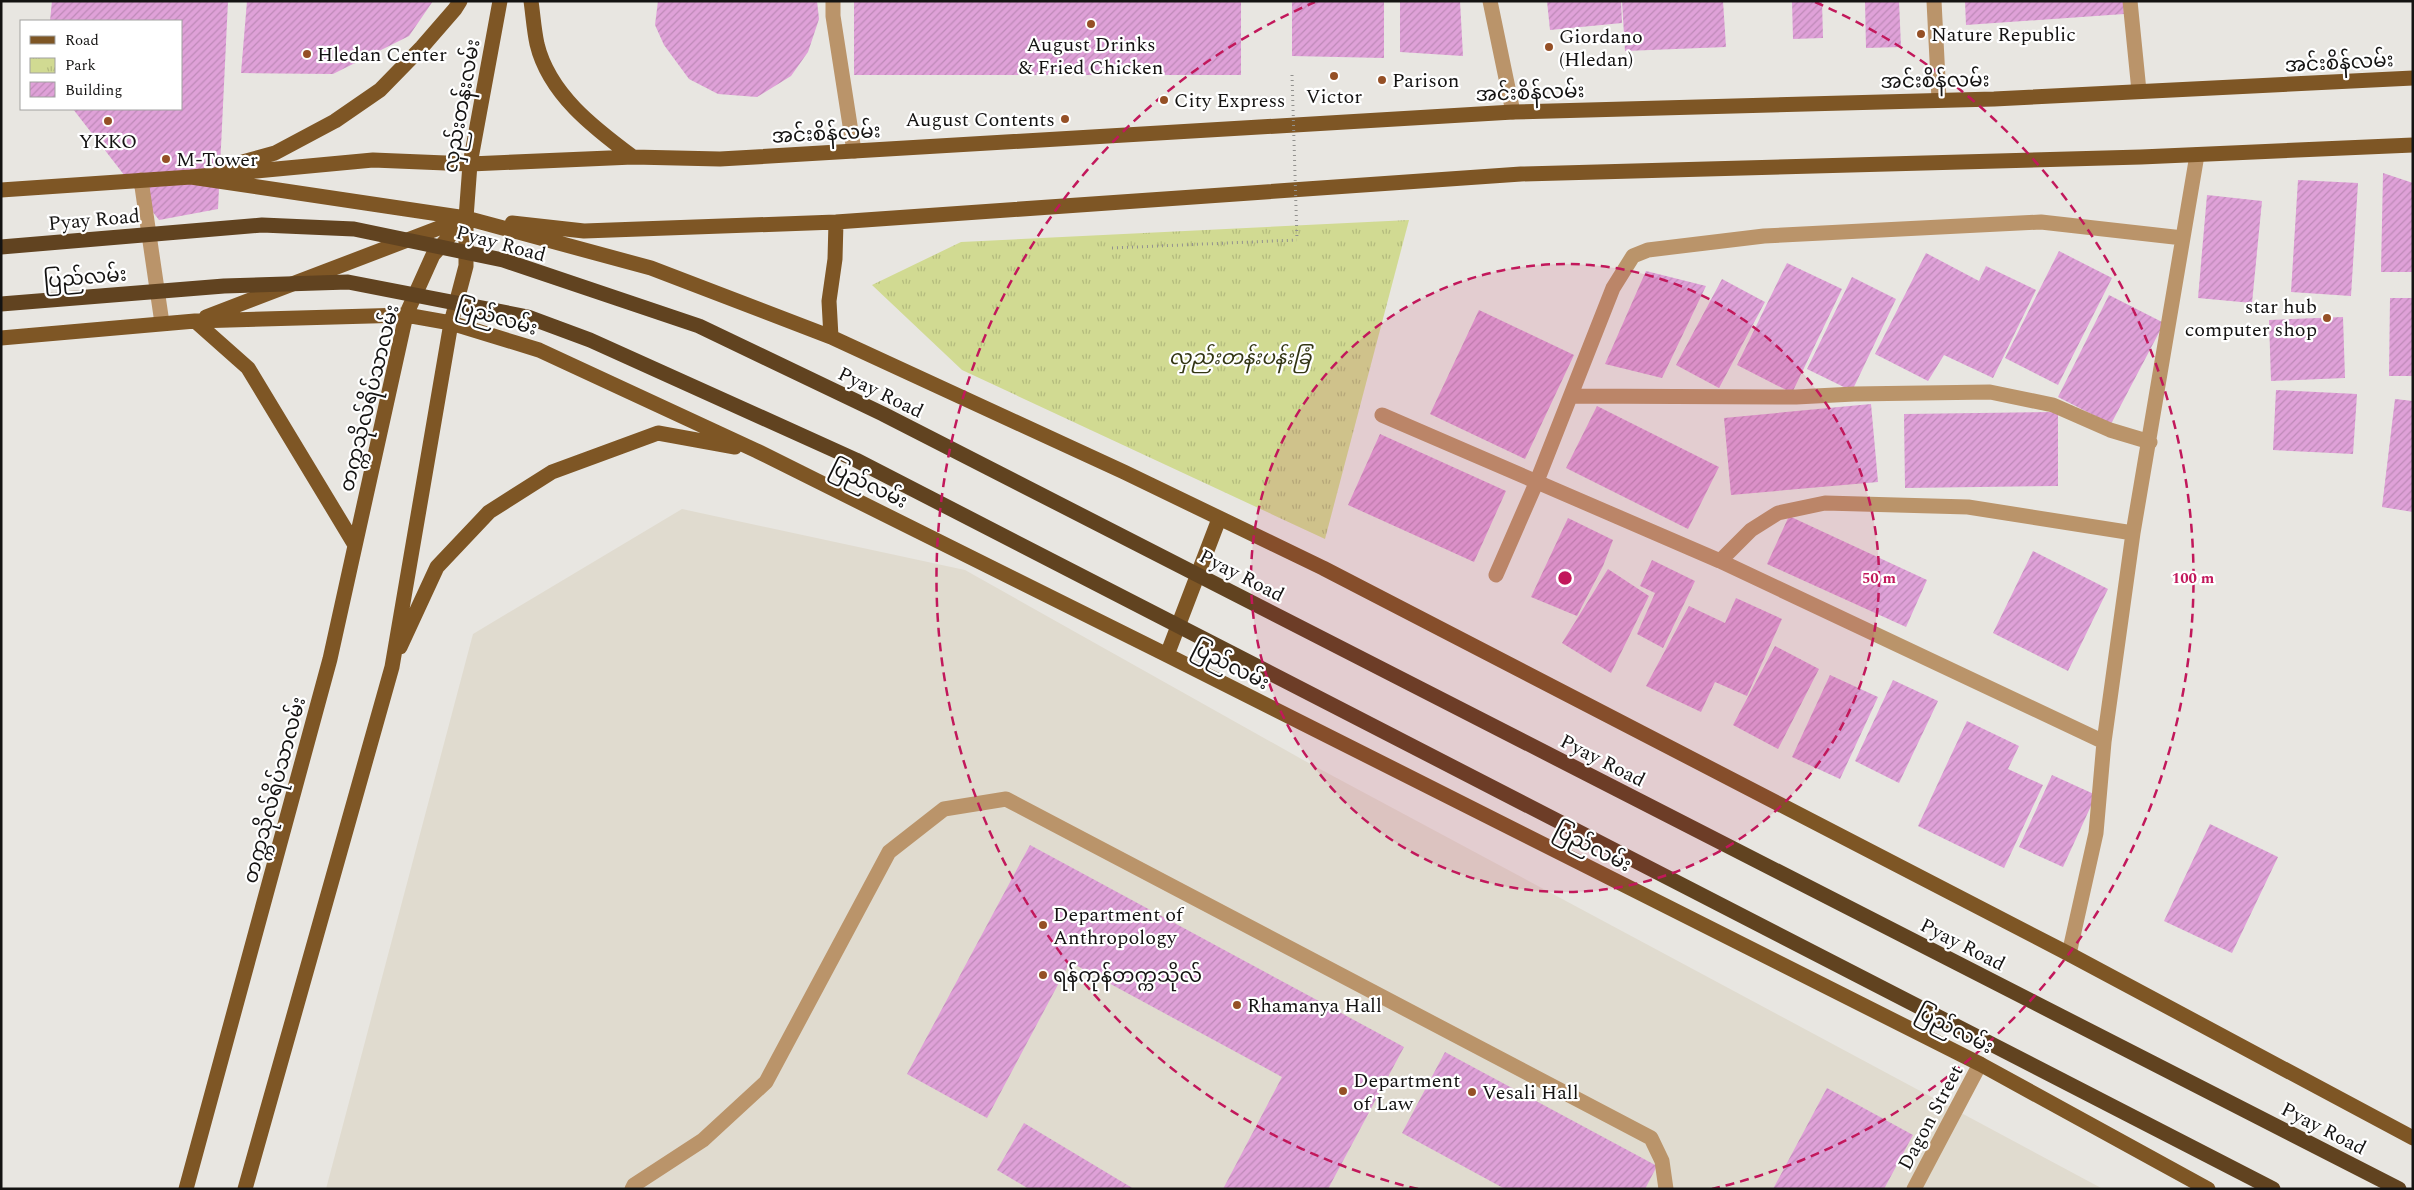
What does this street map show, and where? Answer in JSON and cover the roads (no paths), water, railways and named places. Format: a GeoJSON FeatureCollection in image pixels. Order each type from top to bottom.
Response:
{"type":"FeatureCollection","features":[{"type":"Feature","properties":{"kind":"highway","name":"Pyay Road"},"geometry":{"type":"LineString","coordinates":[[1,247],[262,225],[354,229],[503,260],[699,326],[892,419],[2399,1189]]}},
{"type":"Feature","properties":{"kind":"highway","name":"ပြည်လမ်း"},"geometry":{"type":"LineString","coordinates":[[1,304],[224,286],[348,282],[528,317],[590,340],[856,460],[2273,1189]]}},
{"type":"Feature","properties":{"kind":"main road"},"geometry":{"type":"LineString","coordinates":[[191,177],[276,153],[336,121],[380,90],[422,47],[455,10],[460,1]]}},
{"type":"Feature","properties":{"kind":"main road","name":"လှည်းတန်းလမ်း"},"geometry":{"type":"LineString","coordinates":[[466,218],[470,164],[500,1]]}},
{"type":"Feature","properties":{"kind":"main road"},"geometry":{"type":"LineString","coordinates":[[531,1],[537,45],[554,83],[588,123],[633,157]]}},
{"type":"Feature","properties":{"kind":"main road","name":"အင်းစိန်လမ်း"},"geometry":{"type":"LineString","coordinates":[[470,164],[633,157],[720,159],[854,150],[969,146],[1513,112],[1994,99],[2413,78]]}},
{"type":"Feature","properties":{"kind":"main road"},"geometry":{"type":"LineString","coordinates":[[191,177],[466,218],[584,231],[836,222],[1520,174],[2197,155],[2413,145]]}},
{"type":"Feature","properties":{"kind":"main road"},"geometry":{"type":"LineString","coordinates":[[1,190],[191,177],[373,160],[470,164]]}},
{"type":"Feature","properties":{"kind":"main road"},"geometry":{"type":"LineString","coordinates":[[245,1189],[392,667],[452,323],[466,266],[466,218]]}},
{"type":"Feature","properties":{"kind":"main road"},"geometry":{"type":"LineString","coordinates":[[466,218],[651,268],[831,337],[1124,472],[1219,519],[1167,655]]}},
{"type":"Feature","properties":{"kind":"main road","name":"တက္ကသိုလ်ရိပ်သာလမ်း"},"geometry":{"type":"LineString","coordinates":[[186,1189],[330,659],[406,315],[433,255],[466,218]]}},
{"type":"Feature","properties":{"kind":"main road","name":"ပြည်လမ်း"},"geometry":{"type":"LineString","coordinates":[[195,321],[466,218]]}},
{"type":"Feature","properties":{"kind":"main road"},"geometry":{"type":"LineString","coordinates":[[831,337],[829,301],[835,259],[836,222]]}},
{"type":"Feature","properties":{"kind":"main road","name":"ပြည်လမ်း"},"geometry":{"type":"LineString","coordinates":[[1,338],[195,321],[406,315],[452,323],[538,350],[757,451],[1167,655],[1980,1064],[2208,1189]]}},
{"type":"Feature","properties":{"kind":"main road"},"geometry":{"type":"LineString","coordinates":[[195,321],[248,368],[355,545]]}},
{"type":"Feature","properties":{"kind":"main road"},"geometry":{"type":"LineString","coordinates":[[392,667],[437,567],[489,512],[552,472],[658,433],[757,451]]}},
{"type":"Feature","properties":{"kind":"main road","name":"Pyay Road"},"geometry":{"type":"LineString","coordinates":[[1219,519],[1324,568],[2069,954],[2413,1138]]}},
{"type":"Feature","properties":{"kind":"street"},"geometry":{"type":"LineString","coordinates":[[834,1],[833,16],[854,150]]}},
{"type":"Feature","properties":{"kind":"street"},"geometry":{"type":"LineString","coordinates":[[1490,1],[1513,112]]}},
{"type":"Feature","properties":{"kind":"street"},"geometry":{"type":"LineString","coordinates":[[1934,1],[1939,99]]}},
{"type":"Feature","properties":{"kind":"street"},"geometry":{"type":"LineString","coordinates":[[2130,1],[2139,91]]}},
{"type":"Feature","properties":{"kind":"street"},"geometry":{"type":"LineString","coordinates":[[2069,954],[2096,833],[2104,742],[2133,533],[2150,442],[2197,155]]}},
{"type":"Feature","properties":{"kind":"street"},"geometry":{"type":"LineString","coordinates":[[141,180],[162,323]]}},
{"type":"Feature","properties":{"kind":"street"},"geometry":{"type":"LineString","coordinates":[[1496,575],[1537,482],[1613,288],[1633,256],[1648,250],[1764,236],[2041,222],[2183,238]]}},
{"type":"Feature","properties":{"kind":"street"},"geometry":{"type":"LineString","coordinates":[[1571,396],[1796,397],[1854,394],[1990,392],[2054,405],[2110,430],[2150,442]]}},
{"type":"Feature","properties":{"kind":"street"},"geometry":{"type":"LineString","coordinates":[[1382,415],[1720,561],[2104,742]]}},
{"type":"Feature","properties":{"kind":"street"},"geometry":{"type":"LineString","coordinates":[[1720,561],[1751,530],[1778,512],[1825,503],[1968,507],[2133,533]]}},
{"type":"Feature","properties":{"kind":"street"},"geometry":{"type":"LineString","coordinates":[[632,1189],[634,1185],[702,1140],[766,1082],[889,852],[944,809],[1006,799],[1650,1138],[1662,1161],[1666,1189]]}},
{"type":"Feature","properties":{"kind":"street","name":"Dagon Street"},"geometry":{"type":"LineString","coordinates":[[1914,1189],[1980,1064]]}},
{"type":"Feature","properties":{"kind":"place","name":"August Drinks & Fried Chicken"},"geometry":{"type":"Point","coordinates":[1091,24]}},
{"type":"Feature","properties":{"kind":"place","name":"Nature Republic"},"geometry":{"type":"Point","coordinates":[1921,34]}},
{"type":"Feature","properties":{"kind":"place","name":"Giordano (Hledan)"},"geometry":{"type":"Point","coordinates":[1549,47]}},
{"type":"Feature","properties":{"kind":"place","name":"Hledan Center"},"geometry":{"type":"Point","coordinates":[307,54]}},
{"type":"Feature","properties":{"kind":"place","name":"Victor"},"geometry":{"type":"Point","coordinates":[1334,76]}},
{"type":"Feature","properties":{"kind":"place","name":"Parison"},"geometry":{"type":"Point","coordinates":[1382,80]}},
{"type":"Feature","properties":{"kind":"place","name":"City Express"},"geometry":{"type":"Point","coordinates":[1164,100]}},
{"type":"Feature","properties":{"kind":"place","name":"August Contents"},"geometry":{"type":"Point","coordinates":[1065,119]}},
{"type":"Feature","properties":{"kind":"place","name":"YKKO"},"geometry":{"type":"Point","coordinates":[108,121]}},
{"type":"Feature","properties":{"kind":"place","name":"M-Tower"},"geometry":{"type":"Point","coordinates":[166,159]}},
{"type":"Feature","properties":{"kind":"place","name":"star hub computer shop"},"geometry":{"type":"Point","coordinates":[2327,318]}},
{"type":"Feature","properties":{"kind":"place","name":"Department of Anthropology"},"geometry":{"type":"Point","coordinates":[1043,925]}},
{"type":"Feature","properties":{"kind":"place","name":"ရန်ကုန်တက္ကသိုလ်"},"geometry":{"type":"Point","coordinates":[1043,975]}},
{"type":"Feature","properties":{"kind":"place","name":"Rhamanya Hall"},"geometry":{"type":"Point","coordinates":[1237,1005]}},
{"type":"Feature","properties":{"kind":"place","name":"Department of Law"},"geometry":{"type":"Point","coordinates":[1343,1091]}},
{"type":"Feature","properties":{"kind":"place","name":"Vesali Hall"},"geometry":{"type":"Point","coordinates":[1472,1092]}},
{"type":"Feature","properties":{"kind":"park label","name":"လှည်းတန်းပန်းခြံ"},"geometry":{"type":"Point","coordinates":[1240,357]}}]}
